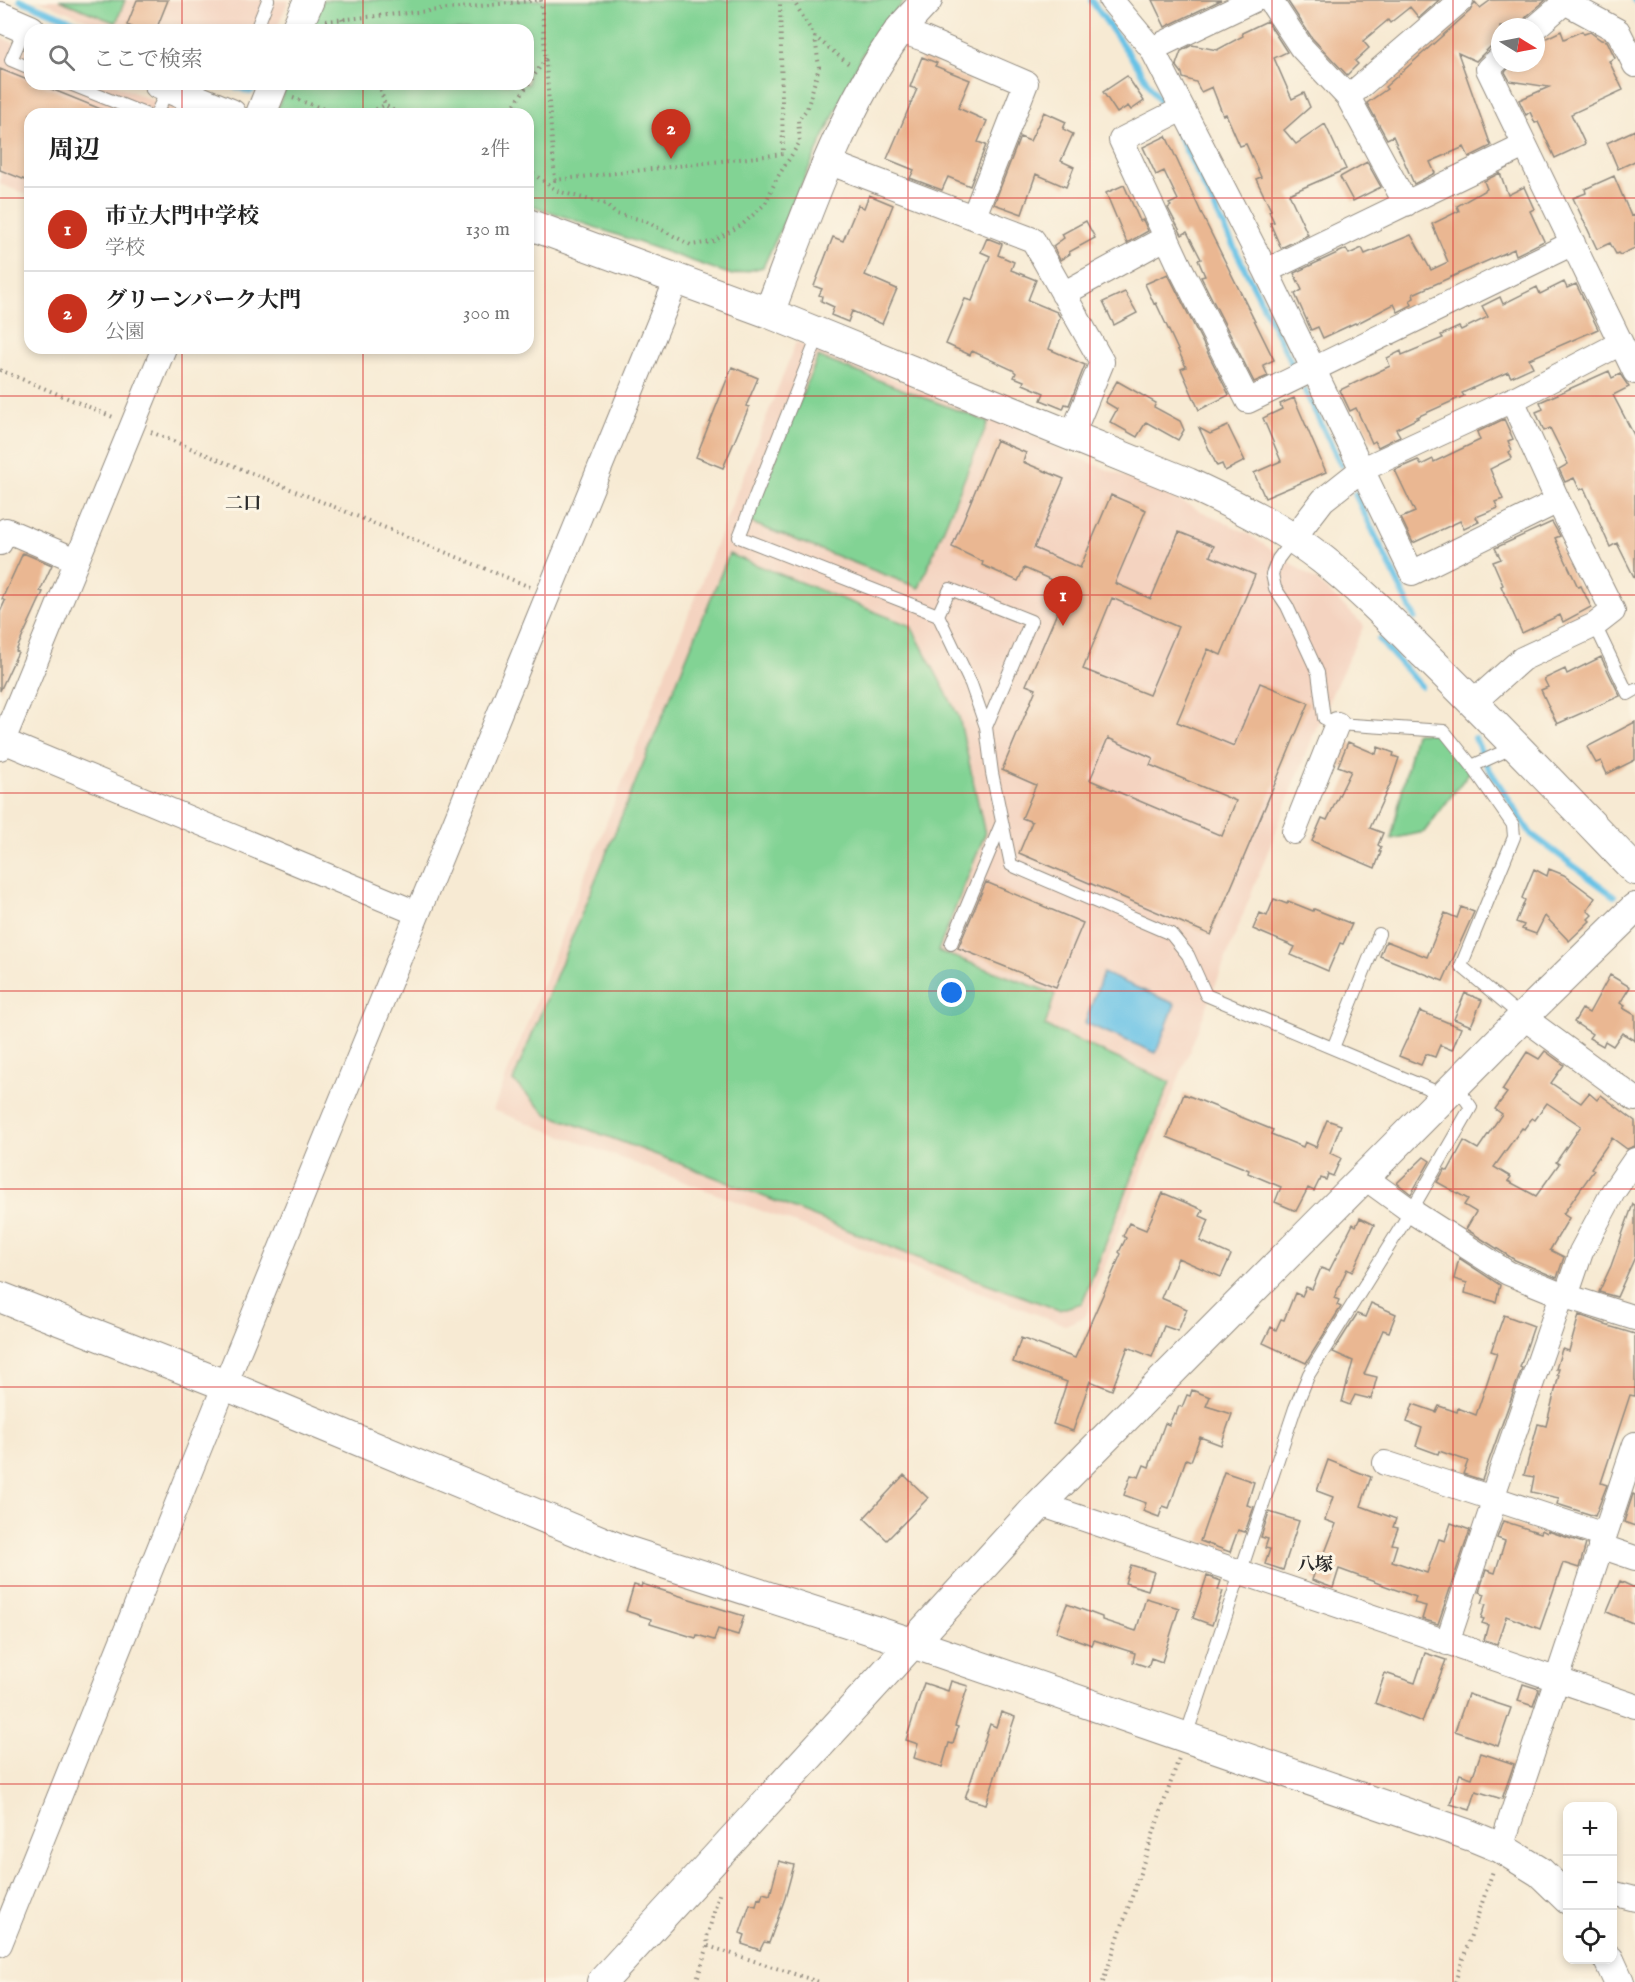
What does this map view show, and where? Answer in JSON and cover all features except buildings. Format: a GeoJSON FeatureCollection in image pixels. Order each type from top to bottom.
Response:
{"type":"FeatureCollection","features":[{"type":"Feature","properties":{"kind":"street"},"geometry":{"type":"LineString","coordinates":[[769,313],[828,162],[869,80],[900,31],[927,0]]}},
{"type":"Feature","properties":{"kind":"street"},"geometry":{"type":"LineString","coordinates":[[1111,0],[1152,49],[1266,271],[1412,573],[1558,501]]}},
{"type":"Feature","properties":{"kind":"street"},"geometry":{"type":"LineString","coordinates":[[1152,49],[1254,0]]}},
{"type":"Feature","properties":{"kind":"street"},"geometry":{"type":"LineString","coordinates":[[1270,0],[1301,47],[1348,97],[1406,204]]}},
{"type":"Feature","properties":{"kind":"street"},"geometry":{"type":"LineString","coordinates":[[1348,97],[1461,0]]}},
{"type":"Feature","properties":{"kind":"street"},"geometry":{"type":"LineString","coordinates":[[1545,19],[1563,2],[1618,31],[1635,65]]}},
{"type":"Feature","properties":{"kind":"street"},"geometry":{"type":"LineString","coordinates":[[900,31],[1026,83],[974,216]]}},
{"type":"Feature","properties":{"kind":"street"},"geometry":{"type":"LineString","coordinates":[[1491,66],[1488,69],[1524,146],[1635,372]]}},
{"type":"Feature","properties":{"kind":"street"},"geometry":{"type":"LineString","coordinates":[[161,95],[209,108]]}},
{"type":"Feature","properties":{"kind":"street"},"geometry":{"type":"LineString","coordinates":[[1182,109],[1122,140],[1248,401],[1573,243]]}},
{"type":"Feature","properties":{"kind":"street"},"geometry":{"type":"LineString","coordinates":[[1266,271],[1524,146]]}},
{"type":"Feature","properties":{"kind":"street"},"geometry":{"type":"LineString","coordinates":[[828,162],[1033,240],[1102,362],[1072,435]]}},
{"type":"Feature","properties":{"kind":"street"},"geometry":{"type":"LineString","coordinates":[[534,226],[820,333],[1188,483],[1243,509],[1322,559],[1362,593],[1474,702],[1635,870]]}},
{"type":"Feature","properties":{"kind":"street"},"geometry":{"type":"LineString","coordinates":[[1063,294],[1167,237]]}},
{"type":"Feature","properties":{"kind":"street"},"geometry":{"type":"LineString","coordinates":[[0,1944],[225,1385],[677,279]]}},
{"type":"Feature","properties":{"kind":"street"},"geometry":{"type":"LineString","coordinates":[[1293,539],[1323,500],[1361,470],[1512,400],[1621,343]]}},
{"type":"Feature","properties":{"kind":"street"},"geometry":{"type":"LineString","coordinates":[[161,354],[2,744],[417,913]]}},
{"type":"Feature","properties":{"kind":"street"},"geometry":{"type":"LineString","coordinates":[[1474,702],[1522,658],[1594,625],[1613,611],[1558,501],[1512,400]]}},
{"type":"Feature","properties":{"kind":"street"},"geometry":{"type":"LineString","coordinates":[[2,532],[76,560]]}},
{"type":"Feature","properties":{"kind":"street"},"geometry":{"type":"LineString","coordinates":[[1294,832],[1337,724]]}},
{"type":"Feature","properties":{"kind":"street"},"geometry":{"type":"LineString","coordinates":[[602,1982],[1040,1504],[1450,1090],[1635,908]]}},
{"type":"Feature","properties":{"kind":"street"},"geometry":{"type":"LineString","coordinates":[[1523,1017],[1635,1099]]}},
{"type":"Feature","properties":{"kind":"street"},"geometry":{"type":"LineString","coordinates":[[1447,1643],[1491,1511],[1492,1498],[1581,1252],[1613,1192],[1635,1160]]}},
{"type":"Feature","properties":{"kind":"street"},"geometry":{"type":"LineString","coordinates":[[1364,1177],[1411,1211],[1508,1273],[1564,1296],[1635,1318]]}},
{"type":"Feature","properties":{"kind":"street"},"geometry":{"type":"LineString","coordinates":[[0,1297],[225,1385],[620,1549],[912,1643],[1501,1848],[1540,1872],[1563,1894]]}},
{"type":"Feature","properties":{"kind":"street"},"geometry":{"type":"LineString","coordinates":[[1501,1848],[1602,1540],[1634,1452]]}},
{"type":"Feature","properties":{"kind":"street"},"geometry":{"type":"LineString","coordinates":[[1385,1463],[1492,1498],[1602,1540],[1635,1558]]}},
{"type":"Feature","properties":{"kind":"street"},"geometry":{"type":"LineString","coordinates":[[1040,1504],[1635,1706]]}},
{"type":"Feature","properties":{"kind":"street"},"geometry":{"type":"LineString","coordinates":[[1617,1894],[1635,1899]]}},
{"type":"Feature","properties":{"kind":"street"},"geometry":{"type":"LineString","coordinates":[[1611,1964],[1619,1982]]}},
{"type":"Feature","properties":{"kind":"lane"},"geometry":{"type":"LineString","coordinates":[[258,24],[268,0]]}},
{"type":"Feature","properties":{"kind":"lane"},"geometry":{"type":"LineString","coordinates":[[18,25],[11,60],[24,65]]}},
{"type":"Feature","properties":{"kind":"lane"},"geometry":{"type":"LineString","coordinates":[[85,90],[129,108]]}},
{"type":"Feature","properties":{"kind":"lane"},"geometry":{"type":"LineString","coordinates":[[820,333],[739,537],[938,615],[971,684],[986,727],[992,772],[1011,865],[1171,934],[1188,955],[1206,995],[1333,1048],[1450,1090],[1471,1107],[1411,1211],[1309,1374],[1295,1408],[1186,1738]]}},
{"type":"Feature","properties":{"kind":"lane"},"geometry":{"type":"LineString","coordinates":[[1293,539],[1278,559],[1272,574],[1275,588],[1287,606],[1318,673],[1324,718],[1337,724],[1444,731],[1472,766],[1512,825],[1514,837],[1461,966],[1523,1017]]}},
{"type":"Feature","properties":{"kind":"lane"},"geometry":{"type":"LineString","coordinates":[[938,615],[950,589],[1031,621],[986,727]]}},
{"type":"Feature","properties":{"kind":"lane"},"geometry":{"type":"LineString","coordinates":[[1594,625],[1628,694],[1635,690]]}},
{"type":"Feature","properties":{"kind":"lane"},"geometry":{"type":"LineString","coordinates":[[1472,766],[1503,752],[1514,744]]}},
{"type":"Feature","properties":{"kind":"lane"},"geometry":{"type":"LineString","coordinates":[[951,944],[1002,822]]}},
{"type":"Feature","properties":{"kind":"lane"},"geometry":{"type":"LineString","coordinates":[[1333,1048],[1379,934]]}},
{"type":"Feature","properties":{"kind":"path"},"geometry":{"type":"LineString","coordinates":[[301,18],[342,19],[541,0],[555,180],[783,154],[780,0]]}},
{"type":"Feature","properties":{"kind":"path"},"geometry":{"type":"LineString","coordinates":[[793,0],[815,37],[869,80]]}},
{"type":"Feature","properties":{"kind":"path"},"geometry":{"type":"LineString","coordinates":[[342,19],[344,24]]}},
{"type":"Feature","properties":{"kind":"path"},"geometry":{"type":"LineString","coordinates":[[534,174],[557,190],[605,204],[616,214],[644,220],[691,245],[712,242],[743,224],[765,204],[777,178],[800,142],[798,120],[807,109],[819,67],[815,37]]}},
{"type":"Feature","properties":{"kind":"path"},"geometry":{"type":"LineString","coordinates":[[534,76],[546,58]]}},
{"type":"Feature","properties":{"kind":"path"},"geometry":{"type":"LineString","coordinates":[[381,90],[385,105],[390,108]]}},
{"type":"Feature","properties":{"kind":"path"},"geometry":{"type":"LineString","coordinates":[[512,108],[524,90]]}},
{"type":"Feature","properties":{"kind":"path"},"geometry":{"type":"LineString","coordinates":[[268,96],[315,108]]}},
{"type":"Feature","properties":{"kind":"path"},"geometry":{"type":"LineString","coordinates":[[378,108],[385,105]]}},
{"type":"Feature","properties":{"kind":"path"},"geometry":{"type":"LineString","coordinates":[[0,370],[549,595]]}},
{"type":"Feature","properties":{"kind":"path"},"geometry":{"type":"LineString","coordinates":[[1103,1982],[1186,1738]]}},
{"type":"Feature","properties":{"kind":"path"},"geometry":{"type":"LineString","coordinates":[[1455,1982],[1501,1848]]}},
{"type":"Feature","properties":{"kind":"path"},"geometry":{"type":"LineString","coordinates":[[696,1982],[708,1946],[707,1937],[721,1886]]}},
{"type":"Feature","properties":{"kind":"path"},"geometry":{"type":"LineString","coordinates":[[708,1946],[819,1982]]}},
{"type":"Feature","properties":{"kind":"shaded area"},"geometry":{"type":"Polygon","coordinates":[[[39,0],[289,0],[279,24],[97,24],[39,0]]]}},
{"type":"Feature","properties":{"kind":"shaded area"},"geometry":{"type":"Polygon","coordinates":[[[0,37],[24,47],[24,90],[128,90],[171,108],[24,108],[24,194],[0,184],[0,37]]]}},
{"type":"Feature","properties":{"kind":"shaded area"},"geometry":{"type":"Polygon","coordinates":[[[796,342],[1006,422],[1071,455],[1149,486],[1247,533],[1317,581],[1364,625],[1318,724],[1085,1317],[1065,1325],[493,1110],[796,342]]]}},
{"type":"Feature","properties":{"kind":"green space"},"geometry":{"type":"Polygon","coordinates":[[[59,0],[125,0],[116,23],[59,0]]]}},
{"type":"Feature","properties":{"kind":"green space"},"geometry":{"type":"Polygon","coordinates":[[[323,0],[905,0],[862,55],[763,267],[732,275],[534,206],[534,108],[277,108],[285,90],[534,90],[534,24],[313,24],[323,0]]]}},
{"type":"Feature","properties":{"kind":"green space"},"geometry":{"type":"Polygon","coordinates":[[[818,357],[988,422],[919,588],[749,522],[818,357]]]}},
{"type":"Feature","properties":{"kind":"green space"},"geometry":{"type":"Polygon","coordinates":[[[729,554],[911,626],[959,717],[985,834],[938,951],[1055,994],[1045,1026],[1170,1082],[1082,1303],[1059,1310],[918,1258],[689,1167],[547,1114],[513,1081],[729,554]]]}},
{"type":"Feature","properties":{"kind":"green space"},"geometry":{"type":"Polygon","coordinates":[[[1415,733],[1438,733],[1471,770],[1424,832],[1391,839],[1415,733]]]}},
{"type":"Feature","properties":{"kind":"water"},"geometry":{"type":"Polygon","coordinates":[[[1103,973],[1175,1004],[1156,1053],[1085,1023],[1103,973]]]}},
{"type":"Feature","properties":{"kind":"waterway"},"geometry":{"type":"LineString","coordinates":[[20,0],[80,24]]}},
{"type":"Feature","properties":{"kind":"waterway"},"geometry":{"type":"LineString","coordinates":[[1091,0],[1163,107]]}},
{"type":"Feature","properties":{"kind":"waterway"},"geometry":{"type":"LineString","coordinates":[[245,90],[250,92],[252,90]]}},
{"type":"Feature","properties":{"kind":"waterway"},"geometry":{"type":"LineString","coordinates":[[1176,130],[1293,366]]}},
{"type":"Feature","properties":{"kind":"waterway"},"geometry":{"type":"LineString","coordinates":[[1305,391],[1341,465]]}},
{"type":"Feature","properties":{"kind":"waterway"},"geometry":{"type":"LineString","coordinates":[[1355,494],[1415,618]]}},
{"type":"Feature","properties":{"kind":"waterway"},"geometry":{"type":"LineString","coordinates":[[1379,640],[1421,686]]}},
{"type":"Feature","properties":{"kind":"waterway"},"geometry":{"type":"LineString","coordinates":[[1475,738],[1488,767],[1531,834],[1614,896]]}},
{"type":"Feature","properties":{"kind":"place","name":"グリーンパーク大門"},"geometry":{"type":"Point","coordinates":[671,159]}},
{"type":"Feature","properties":{"kind":"place","name":"市立大門中学校"},"geometry":{"type":"Point","coordinates":[1063,626]}},
{"type":"Feature","properties":{"kind":"district","name":"二口"},"geometry":{"type":"Point","coordinates":[243,504]}},
{"type":"Feature","properties":{"kind":"district","name":"八塚"},"geometry":{"type":"Point","coordinates":[1315,1565]}}]}
